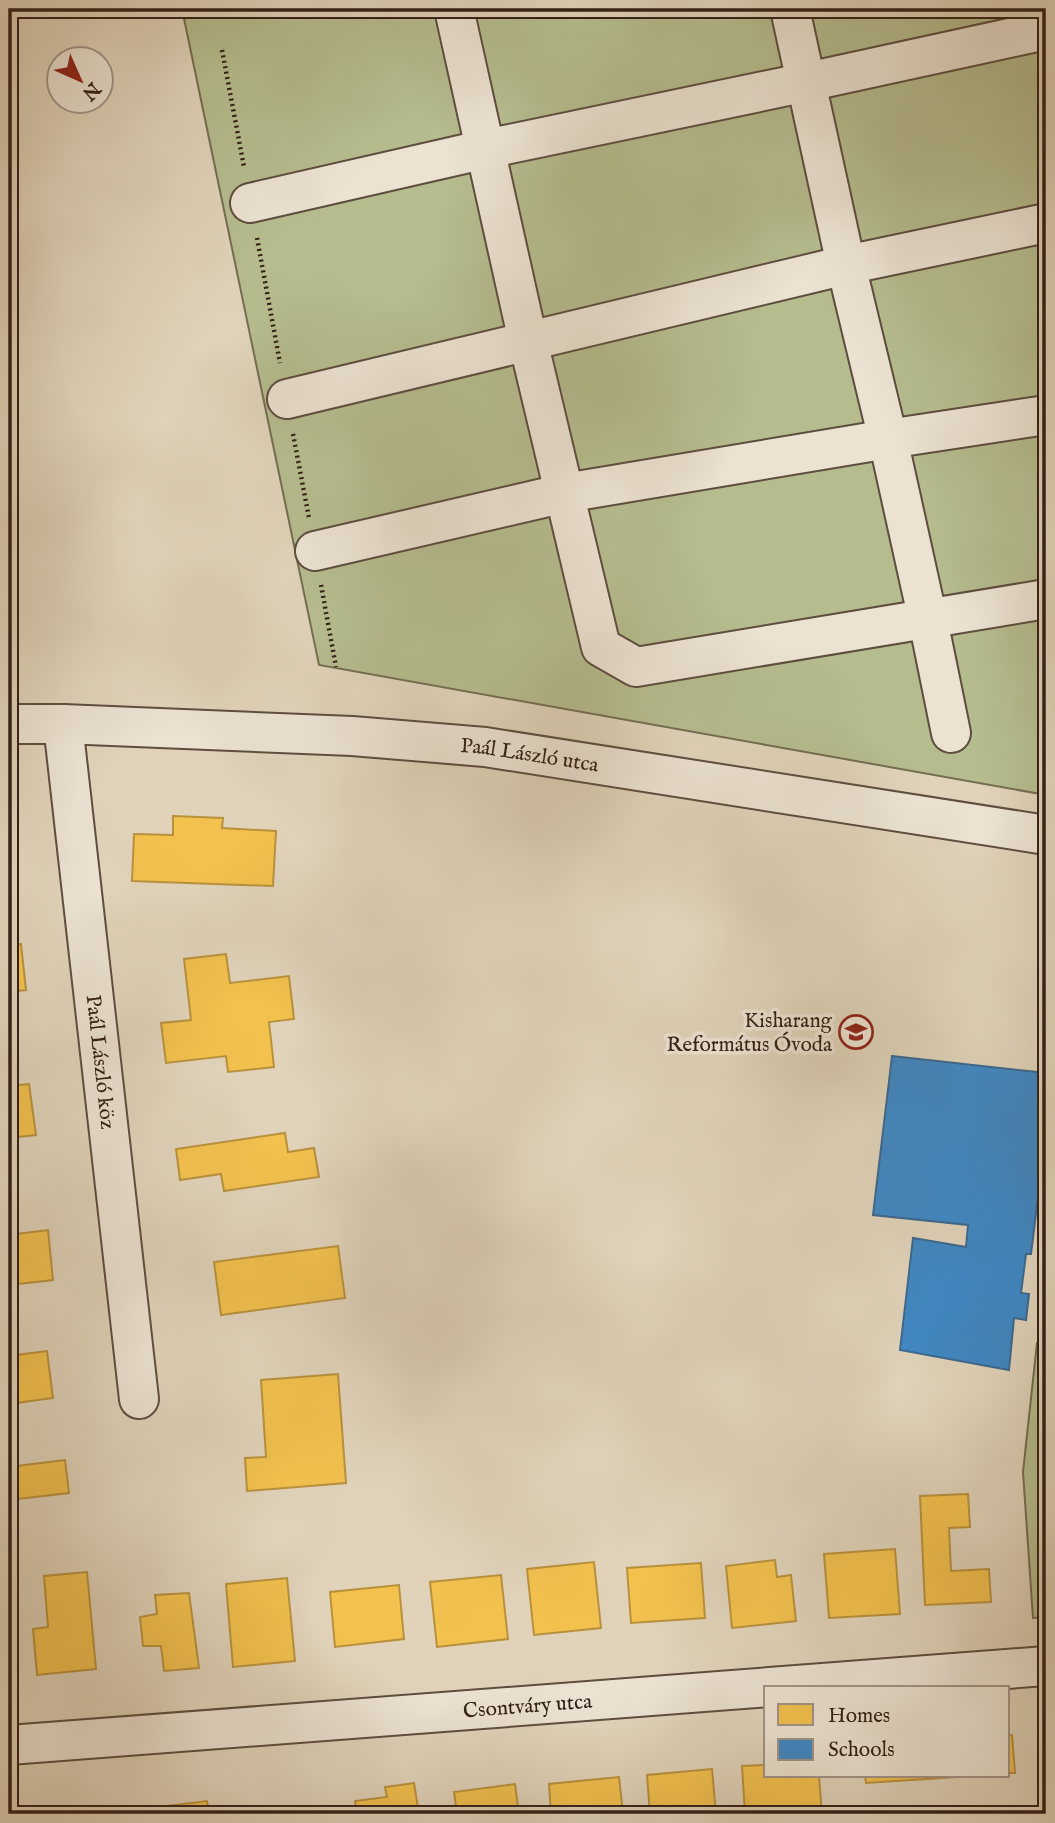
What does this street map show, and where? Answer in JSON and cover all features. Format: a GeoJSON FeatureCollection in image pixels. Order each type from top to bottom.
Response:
{"type":"FeatureCollection","features":[{"type":"Feature","properties":{"kind":"street"},"geometry":{"type":"LineString","coordinates":[[454,9],[527,341],[601,647],[636,667],[1046,599]]}},
{"type":"Feature","properties":{"kind":"street"},"geometry":{"type":"LineString","coordinates":[[790,9],[846,265],[888,439],[951,733]]}},
{"type":"Feature","properties":{"kind":"street"},"geometry":{"type":"LineString","coordinates":[[250,203],[486,149],[1046,30]]}},
{"type":"Feature","properties":{"kind":"street"},"geometry":{"type":"LineString","coordinates":[[286,399],[846,265],[1046,222]]}},
{"type":"Feature","properties":{"kind":"street"},"geometry":{"type":"LineString","coordinates":[[314,551],[565,493],[1046,415]]}},
{"type":"Feature","properties":{"kind":"street","name":"Paál László utca"},"geometry":{"type":"LineString","coordinates":[[9,724],[352,736],[485,747],[1046,835]]}},
{"type":"Feature","properties":{"kind":"street","name":"Paál László köz"},"geometry":{"type":"LineString","coordinates":[[62,724],[139,1399]]}},
{"type":"Feature","properties":{"kind":"street","name":"Csontváry utca"},"geometry":{"type":"LineString","coordinates":[[783,1686],[1046,1666]]}},
{"type":"Feature","properties":{"kind":"street","name":"Csontváry utca"},"geometry":{"type":"LineString","coordinates":[[9,1745],[764,1687]]}},
{"type":"Feature","properties":{"kind":"path"},"geometry":{"type":"LineString","coordinates":[[222,50],[336,667]]}},
{"type":"Feature","properties":{"kind":"green space"},"geometry":{"type":"Polygon","coordinates":[[[182,9],[1046,9],[1046,795],[319,665],[182,9]]]}},
{"type":"Feature","properties":{"kind":"green space"},"geometry":{"type":"Polygon","coordinates":[[[1037,1343],[1046,1343],[1046,1617],[1033,1618],[1023,1472],[1037,1343]]]}},
{"type":"Feature","properties":{"kind":"building: Homes"},"geometry":{"type":"Polygon","coordinates":[[[173,816],[223,818],[222,828],[276,831],[273,886],[132,881],[134,834],[173,835],[173,816]]]}},
{"type":"Feature","properties":{"kind":"building: Homes"},"geometry":{"type":"Polygon","coordinates":[[[21,944],[26,990],[9,992],[9,945],[21,944]]]}},
{"type":"Feature","properties":{"kind":"building: Homes"},"geometry":{"type":"Polygon","coordinates":[[[226,954],[230,983],[289,976],[294,1019],[269,1022],[274,1067],[228,1072],[226,1056],[166,1063],[161,1023],[191,1020],[184,959],[226,954]]]}},
{"type":"Feature","properties":{"kind":"building: Homes"},"geometry":{"type":"Polygon","coordinates":[[[29,1084],[36,1135],[9,1138],[9,1086],[29,1084]]]}},
{"type":"Feature","properties":{"kind":"building: Homes"},"geometry":{"type":"Polygon","coordinates":[[[285,1133],[288,1152],[314,1148],[319,1177],[224,1191],[221,1174],[180,1180],[176,1149],[285,1133]]]}},
{"type":"Feature","properties":{"kind":"building: Homes"},"geometry":{"type":"Polygon","coordinates":[[[48,1230],[53,1280],[9,1285],[9,1235],[48,1230]]]}},
{"type":"Feature","properties":{"kind":"building: Homes"},"geometry":{"type":"Polygon","coordinates":[[[338,1246],[345,1298],[221,1315],[214,1262],[338,1246]]]}},
{"type":"Feature","properties":{"kind":"building: Homes"},"geometry":{"type":"Polygon","coordinates":[[[47,1351],[53,1398],[9,1404],[9,1356],[47,1351]]]}},
{"type":"Feature","properties":{"kind":"building: Homes"},"geometry":{"type":"Polygon","coordinates":[[[338,1374],[346,1483],[247,1491],[245,1458],[266,1457],[261,1380],[338,1374]]]}},
{"type":"Feature","properties":{"kind":"building: Homes"},"geometry":{"type":"Polygon","coordinates":[[[65,1460],[69,1493],[9,1500],[9,1467],[65,1460]]]}},
{"type":"Feature","properties":{"kind":"building: Homes"},"geometry":{"type":"Polygon","coordinates":[[[968,1494],[970,1527],[949,1528],[951,1571],[989,1569],[991,1602],[925,1605],[920,1496],[968,1494]]]}},
{"type":"Feature","properties":{"kind":"building: Homes"},"geometry":{"type":"Polygon","coordinates":[[[895,1549],[900,1614],[829,1618],[824,1554],[895,1549]]]}},
{"type":"Feature","properties":{"kind":"building: Homes"},"geometry":{"type":"Polygon","coordinates":[[[775,1560],[777,1577],[791,1575],[796,1621],[732,1628],[726,1566],[775,1560]]]}},
{"type":"Feature","properties":{"kind":"building: Homes"},"geometry":{"type":"Polygon","coordinates":[[[594,1562],[601,1628],[534,1635],[527,1569],[594,1562]]]}},
{"type":"Feature","properties":{"kind":"building: Homes"},"geometry":{"type":"Polygon","coordinates":[[[701,1563],[705,1618],[631,1623],[627,1568],[701,1563]]]}},
{"type":"Feature","properties":{"kind":"building: Homes"},"geometry":{"type":"Polygon","coordinates":[[[87,1572],[96,1669],[37,1675],[33,1629],[48,1627],[44,1576],[87,1572]]]}},
{"type":"Feature","properties":{"kind":"building: Homes"},"geometry":{"type":"Polygon","coordinates":[[[501,1575],[508,1639],[437,1647],[430,1582],[501,1575]]]}},
{"type":"Feature","properties":{"kind":"building: Homes"},"geometry":{"type":"Polygon","coordinates":[[[287,1578],[295,1661],[233,1667],[226,1584],[287,1578]]]}},
{"type":"Feature","properties":{"kind":"building: Homes"},"geometry":{"type":"Polygon","coordinates":[[[399,1585],[404,1639],[335,1647],[330,1592],[399,1585]]]}},
{"type":"Feature","properties":{"kind":"building: Homes"},"geometry":{"type":"Polygon","coordinates":[[[189,1593],[199,1668],[164,1671],[161,1646],[143,1646],[140,1617],[157,1614],[155,1595],[189,1593]]]}},
{"type":"Feature","properties":{"kind":"building: Homes"},"geometry":{"type":"Polygon","coordinates":[[[1010,1735],[1012,1735],[1015,1773],[1010,1773],[1010,1735]]]}},
{"type":"Feature","properties":{"kind":"building: Homes"},"geometry":{"type":"Polygon","coordinates":[[[764,1765],[764,1778],[819,1778],[822,1814],[745,1814],[742,1766],[764,1765]]]}},
{"type":"Feature","properties":{"kind":"building: Homes"},"geometry":{"type":"Polygon","coordinates":[[[712,1769],[716,1814],[650,1814],[647,1775],[712,1769]]]}},
{"type":"Feature","properties":{"kind":"building: Homes"},"geometry":{"type":"Polygon","coordinates":[[[619,1777],[623,1814],[551,1814],[549,1784],[619,1777]]]}},
{"type":"Feature","properties":{"kind":"building: Homes"},"geometry":{"type":"Polygon","coordinates":[[[865,1778],[942,1778],[866,1783],[865,1778]]]}},
{"type":"Feature","properties":{"kind":"building: Homes"},"geometry":{"type":"Polygon","coordinates":[[[414,1783],[419,1814],[357,1814],[355,1801],[387,1797],[385,1787],[414,1783]]]}},
{"type":"Feature","properties":{"kind":"building: Homes"},"geometry":{"type":"Polygon","coordinates":[[[515,1784],[519,1814],[457,1814],[454,1792],[515,1784]]]}},
{"type":"Feature","properties":{"kind":"building: Homes"},"geometry":{"type":"Polygon","coordinates":[[[207,1801],[209,1814],[151,1814],[150,1808],[207,1801]]]}},
{"type":"Feature","properties":{"kind":"building: Schools"},"geometry":{"type":"Polygon","coordinates":[[[892,1056],[1046,1073],[1046,1132],[1031,1254],[1026,1254],[1021,1293],[1029,1294],[1026,1320],[1014,1318],[1009,1370],[900,1350],[913,1238],[966,1247],[968,1225],[873,1215],[892,1056]]]}},
{"type":"Feature","properties":{"kind":"place","name":"Kisharang Református Óvoda"},"geometry":{"type":"Point","coordinates":[856,1032]}}]}
